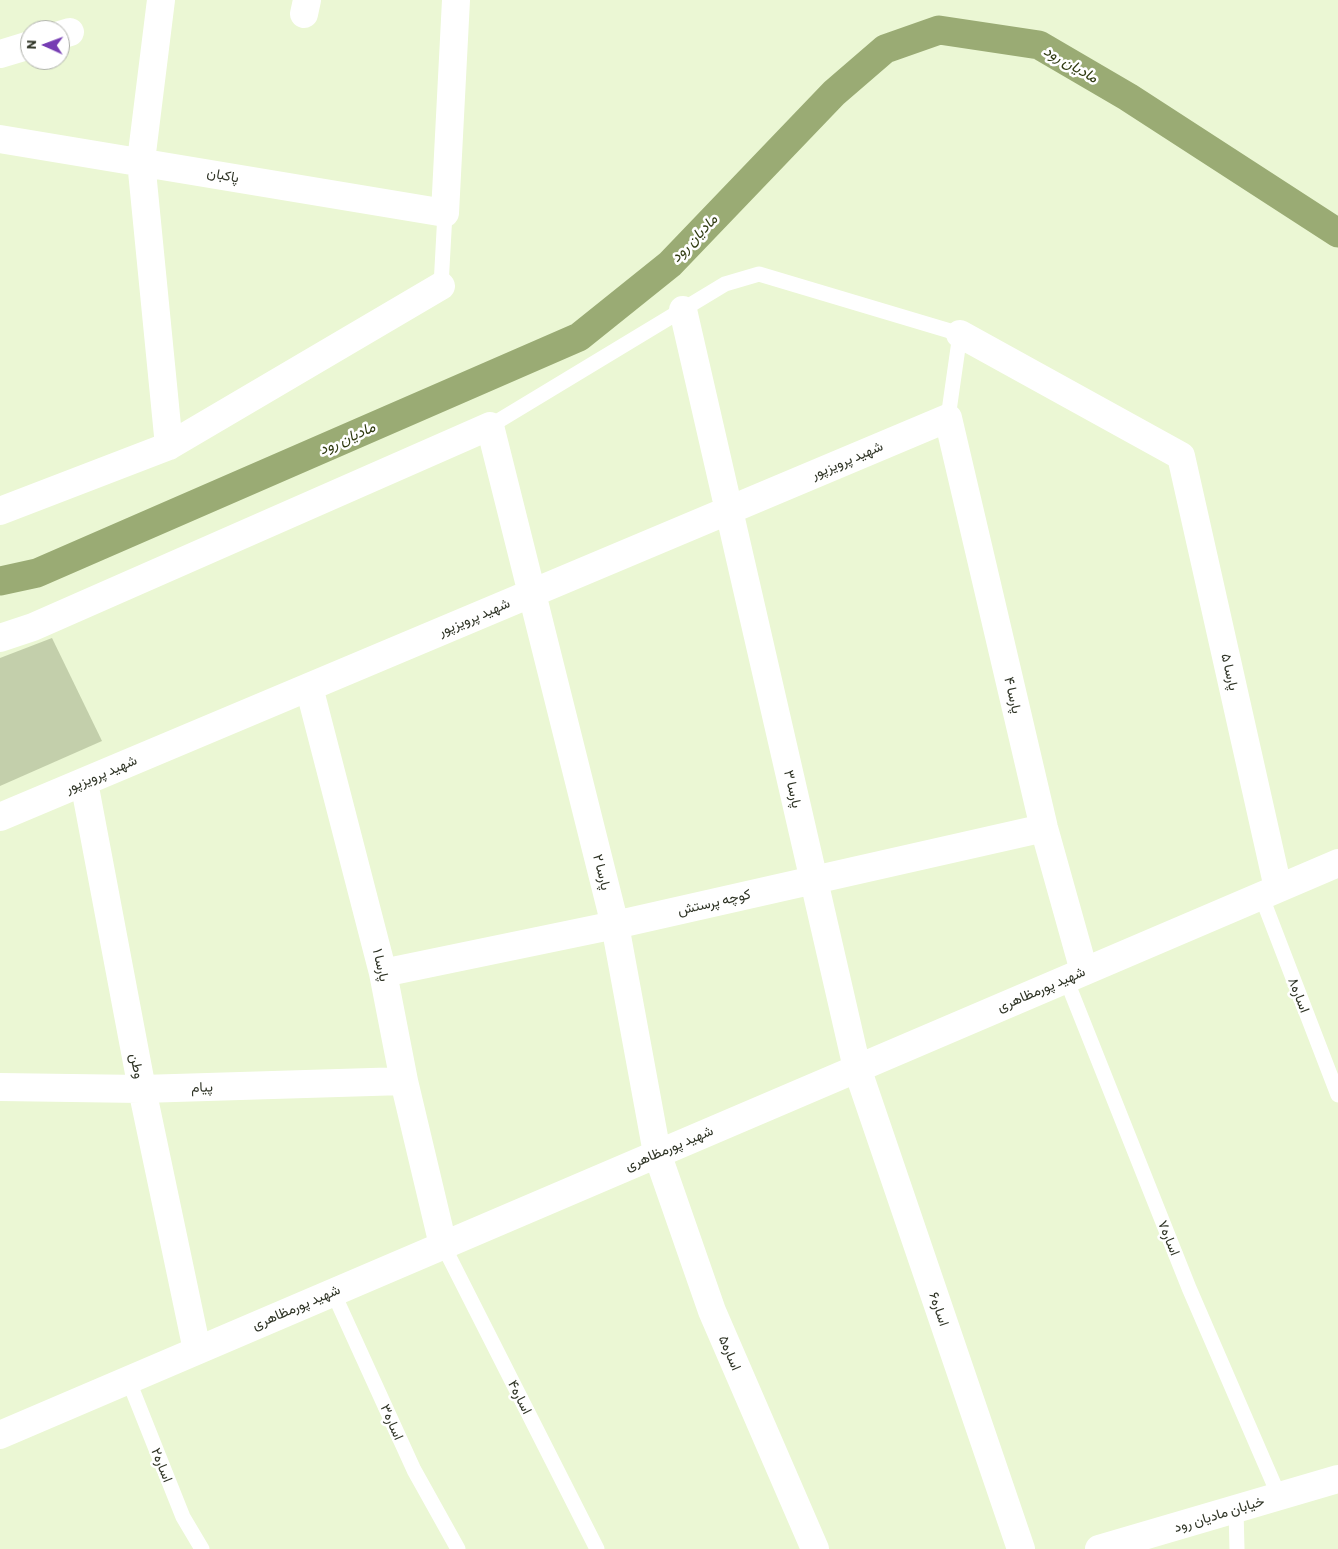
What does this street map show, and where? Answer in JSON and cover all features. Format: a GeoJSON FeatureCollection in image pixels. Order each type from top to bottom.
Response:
{"type":"FeatureCollection","features":[{"type":"Feature","properties":{"kind":"street"},"geometry":{"type":"LineString","coordinates":[[161,0],[140,161],[168,446]]}},
{"type":"Feature","properties":{"kind":"street"},"geometry":{"type":"LineString","coordinates":[[445,213],[456,0]]}},
{"type":"Feature","properties":{"kind":"street"},"geometry":{"type":"LineString","coordinates":[[0,54],[20,47]]}},
{"type":"Feature","properties":{"kind":"street","name":"پاکبان"},"geometry":{"type":"LineString","coordinates":[[0,139],[445,213]]}},
{"type":"Feature","properties":{"kind":"street"},"geometry":{"type":"LineString","coordinates":[[0,511],[168,446],[441,286]]}},
{"type":"Feature","properties":{"kind":"street","name":"پارسا ۳"},"geometry":{"type":"LineString","coordinates":[[683,310],[857,1068]]}},
{"type":"Feature","properties":{"kind":"street","name":"پارسا ۵"},"geometry":{"type":"LineString","coordinates":[[960,334],[1181,456],[1269,892]]}},
{"type":"Feature","properties":{"kind":"street","name":"شهید پرویزپور"},"geometry":{"type":"LineString","coordinates":[[0,817],[948,418]]}},
{"type":"Feature","properties":{"kind":"street","name":"پارسا ۴"},"geometry":{"type":"LineString","coordinates":[[948,418],[1044,828],[1075,975]]}},
{"type":"Feature","properties":{"kind":"street"},"geometry":{"type":"LineString","coordinates":[[0,638],[33,627],[490,426]]}},
{"type":"Feature","properties":{"kind":"street","name":"پارسا ۲"},"geometry":{"type":"LineString","coordinates":[[490,426],[615,925],[657,1153]]}},
{"type":"Feature","properties":{"kind":"street","name":"پارسا ۱"},"geometry":{"type":"LineString","coordinates":[[309,687],[383,974],[404,1081],[443,1245]]}},
{"type":"Feature","properties":{"kind":"street","name":"وطن"},"geometry":{"type":"LineString","coordinates":[[84,782],[142,1088],[197,1350]]}},
{"type":"Feature","properties":{"kind":"street","name":"کوچه پرستش"},"geometry":{"type":"LineString","coordinates":[[383,974],[615,925],[1044,828]]}},
{"type":"Feature","properties":{"kind":"street","name":"شهید پورمظاهری"},"geometry":{"type":"LineString","coordinates":[[0,1435],[1338,862]]}},
{"type":"Feature","properties":{"kind":"street","name":"اساره۶"},"geometry":{"type":"LineString","coordinates":[[857,1068],[1021,1549]]}},
{"type":"Feature","properties":{"kind":"street","name":"پیام"},"geometry":{"type":"LineString","coordinates":[[0,1087],[142,1088],[404,1081]]}},
{"type":"Feature","properties":{"kind":"street","name":"اساره۵"},"geometry":{"type":"LineString","coordinates":[[657,1153],[712,1311],[815,1549]]}},
{"type":"Feature","properties":{"kind":"street","name":"خیابان مادیان رود"},"geometry":{"type":"LineString","coordinates":[[1099,1549],[1338,1479]]}},
{"type":"Feature","properties":{"kind":"lane"},"geometry":{"type":"LineString","coordinates":[[441,286],[445,213]]}},
{"type":"Feature","properties":{"kind":"lane"},"geometry":{"type":"LineString","coordinates":[[490,426],[724,284],[759,274],[960,334],[948,418]]}},
{"type":"Feature","properties":{"kind":"lane","name":"اساره۸"},"geometry":{"type":"LineString","coordinates":[[1269,892],[1338,1095]]}},
{"type":"Feature","properties":{"kind":"lane","name":"اساره۷"},"geometry":{"type":"LineString","coordinates":[[1075,975],[1189,1288],[1279,1496]]}},
{"type":"Feature","properties":{"kind":"lane","name":"اساره۴"},"geometry":{"type":"LineString","coordinates":[[443,1245],[597,1549]]}},
{"type":"Feature","properties":{"kind":"lane","name":"اساره۳"},"geometry":{"type":"LineString","coordinates":[[333,1292],[414,1470],[458,1549]]}},
{"type":"Feature","properties":{"kind":"lane","name":"اساره۲"},"geometry":{"type":"LineString","coordinates":[[128,1379],[183,1518],[202,1549]]}},
{"type":"Feature","properties":{"kind":"lane"},"geometry":{"type":"LineString","coordinates":[[1236,1510],[1237,1549]]}},
{"type":"Feature","properties":{"kind":"green space"},"geometry":{"type":"Polygon","coordinates":[[[52,638],[102,741],[0,786],[0,658],[52,638]]]}},
{"type":"Feature","properties":{"kind":"waterway","name":"مادیان رود"},"geometry":{"type":"LineString","coordinates":[[0,581],[37,573],[579,337],[670,264],[834,93],[885,49],[939,30],[1039,45],[1128,97],[1338,233]]}}]}
